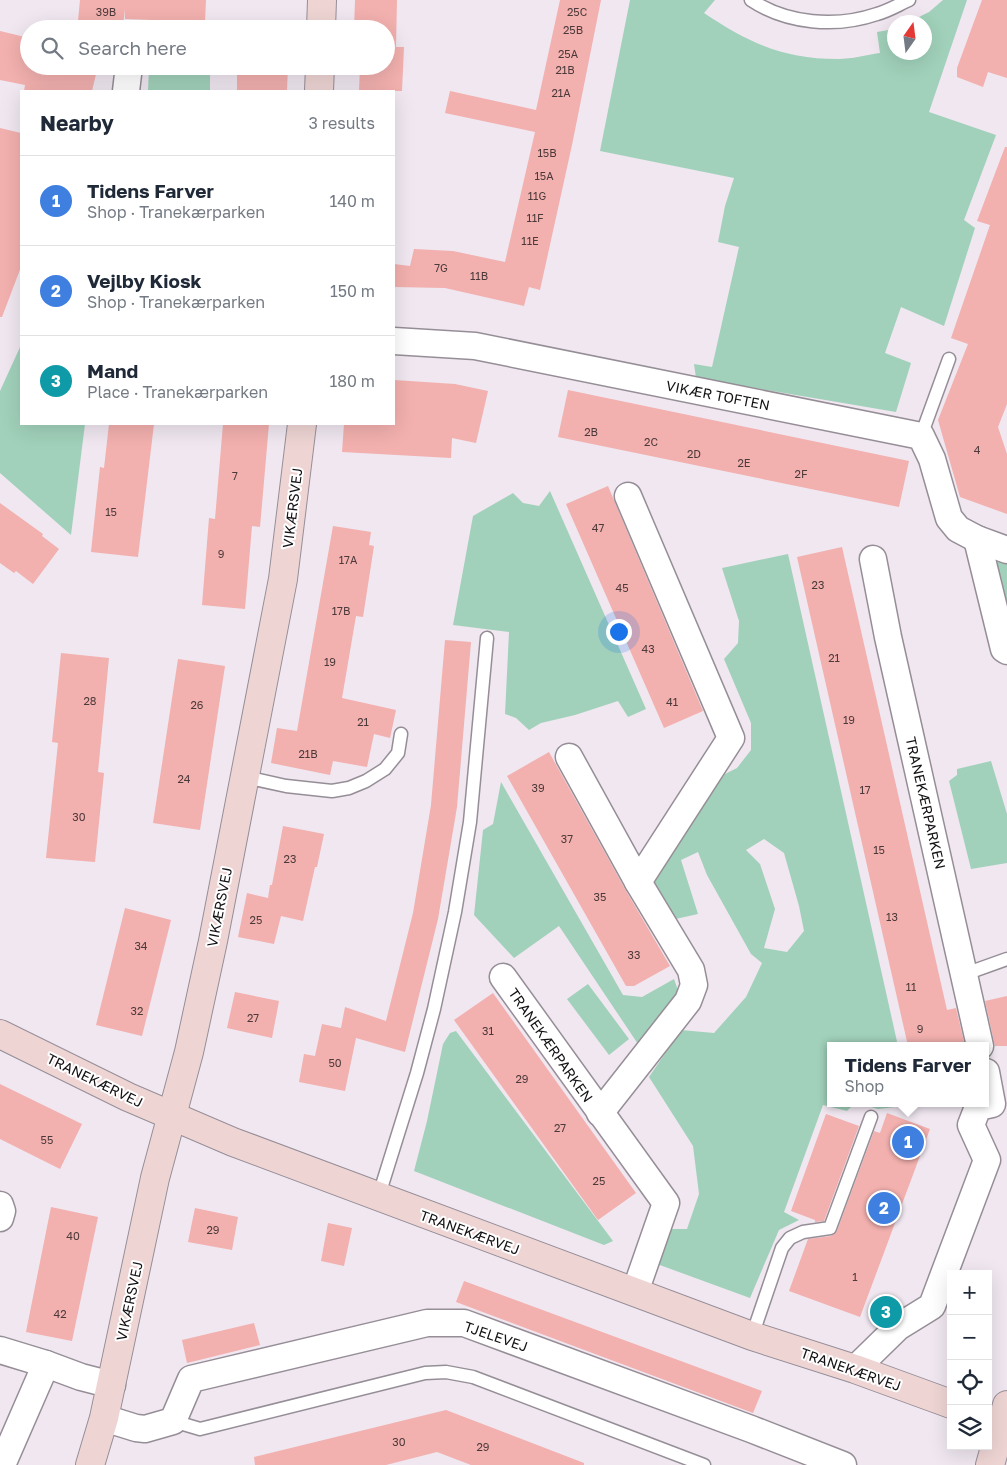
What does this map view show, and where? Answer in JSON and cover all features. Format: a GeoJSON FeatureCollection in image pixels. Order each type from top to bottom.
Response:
{"type":"FeatureCollection","features":[{"type":"Feature","properties":{"kind":"street"},"geometry":{"type":"LineString","coordinates":[[321,20],[322,0]]}},
{"type":"Feature","properties":{"kind":"street"},"geometry":{"type":"LineString","coordinates":[[126,90],[128,75]]}},
{"type":"Feature","properties":{"kind":"street"},"geometry":{"type":"LineString","coordinates":[[319,90],[320,75]]}},
{"type":"Feature","properties":{"kind":"street","name":"VIKÆR TOFTEN"},"geometry":{"type":"LineString","coordinates":[[395,340],[483,347],[921,436]]}},
{"type":"Feature","properties":{"kind":"street","name":"VIKÆRSVEJ"},"geometry":{"type":"LineString","coordinates":[[90,1465],[112,1385],[155,1178],[189,1052],[211,950],[283,579],[302,425]]}},
{"type":"Feature","properties":{"kind":"street"},"geometry":{"type":"LineString","coordinates":[[921,436],[932,459],[949,518],[958,528],[976,539],[1007,550]]}},
{"type":"Feature","properties":{"kind":"street"},"geometry":{"type":"LineString","coordinates":[[628,496],[731,738],[638,882]]}},
{"type":"Feature","properties":{"kind":"street"},"geometry":{"type":"LineString","coordinates":[[976,539],[1004,649],[1007,651]]}},
{"type":"Feature","properties":{"kind":"street","name":"TRANEKÆRPARKEN"},"geometry":{"type":"LineString","coordinates":[[873,559],[888,637],[979,1042]]}},
{"type":"Feature","properties":{"kind":"street","name":"TRANEKÆRPARKEN"},"geometry":{"type":"LineString","coordinates":[[569,757],[638,882],[690,970],[694,985],[688,1001],[600,1113]]}},
{"type":"Feature","properties":{"kind":"street","name":"TRANEKÆRPARKEN"},"geometry":{"type":"LineString","coordinates":[[503,977],[666,1203],[635,1292]]}},
{"type":"Feature","properties":{"kind":"street","name":"TRANEKÆRVEJ"},"geometry":{"type":"LineString","coordinates":[[0,1034],[128,1097],[233,1142],[378,1198],[752,1336],[855,1369],[947,1403]]}},
{"type":"Feature","properties":{"kind":"street"},"geometry":{"type":"LineString","coordinates":[[989,1088],[992,1104],[989,1105]]}},
{"type":"Feature","properties":{"kind":"street"},"geometry":{"type":"LineString","coordinates":[[855,1369],[898,1327],[932,1306],[987,1160],[971,1125],[978,1107]]}},
{"type":"Feature","properties":{"kind":"street"},"geometry":{"type":"LineString","coordinates":[[0,1205],[2,1211],[0,1218]]}},
{"type":"Feature","properties":{"kind":"street","name":"TJELEVEJ"},"geometry":{"type":"LineString","coordinates":[[173,1422],[191,1379],[427,1323],[464,1323],[843,1465]]}},
{"type":"Feature","properties":{"kind":"street"},"geometry":{"type":"LineString","coordinates":[[0,1350],[81,1377],[112,1385]]}},
{"type":"Feature","properties":{"kind":"street"},"geometry":{"type":"LineString","coordinates":[[2,1465],[46,1364]]}},
{"type":"Feature","properties":{"kind":"street"},"geometry":{"type":"LineString","coordinates":[[104,1418],[145,1429],[173,1422]]}},
{"type":"Feature","properties":{"kind":"street"},"geometry":{"type":"LineString","coordinates":[[990,1465],[1001,1418]]}},
{"type":"Feature","properties":{"kind":"lane"},"geometry":{"type":"LineString","coordinates":[[751,0],[760,6],[788,17],[818,22],[848,21],[877,14],[909,0]]}},
{"type":"Feature","properties":{"kind":"lane"},"geometry":{"type":"LineString","coordinates":[[921,436],[949,359]]}},
{"type":"Feature","properties":{"kind":"lane"},"geometry":{"type":"LineString","coordinates":[[378,1198],[417,1073],[434,1009],[455,912],[470,822],[487,638]]}},
{"type":"Feature","properties":{"kind":"lane"},"geometry":{"type":"LineString","coordinates":[[245,777],[286,786],[332,791],[349,788],[366,781],[385,769],[398,753],[402,734]]}},
{"type":"Feature","properties":{"kind":"lane"},"geometry":{"type":"LineString","coordinates":[[964,974],[1007,958]]}},
{"type":"Feature","properties":{"kind":"lane"},"geometry":{"type":"LineString","coordinates":[[752,1336],[782,1248],[790,1238],[803,1232],[830,1228],[872,1117]]}},
{"type":"Feature","properties":{"kind":"lane"},"geometry":{"type":"LineString","coordinates":[[173,1422],[200,1429],[425,1373],[446,1372],[473,1377],[704,1465]]}},
{"type":"Feature","properties":{"kind":"green space"},"geometry":{"type":"Polygon","coordinates":[[[630,0],[715,0],[704,13],[720,24],[767,47],[800,56],[838,59],[880,53],[877,32],[887,30],[887,60],[932,60],[932,15],[923,15],[943,0],[967,0],[929,112],[996,135],[964,220],[975,228],[944,326],[901,307],[885,353],[911,363],[896,412],[696,378],[694,364],[712,367],[739,247],[718,242],[725,206],[734,178],[600,151],[630,0]]]}},
{"type":"Feature","properties":{"kind":"green space"},"geometry":{"type":"Polygon","coordinates":[[[149,75],[210,75],[210,90],[148,90],[149,75]]]}},
{"type":"Feature","properties":{"kind":"green space"},"geometry":{"type":"Polygon","coordinates":[[[20,347],[20,425],[85,425],[71,535],[0,473],[0,391],[20,347]]]}},
{"type":"Feature","properties":{"kind":"green space"},"geometry":{"type":"Polygon","coordinates":[[[550,491],[646,709],[628,717],[618,701],[575,715],[541,723],[529,730],[516,718],[505,714],[509,632],[453,625],[473,516],[513,493],[523,503],[539,506],[550,491]]]}},
{"type":"Feature","properties":{"kind":"green space"},"geometry":{"type":"Polygon","coordinates":[[[788,554],[897,1042],[827,1042],[827,1106],[823,1105],[784,1212],[799,1220],[779,1230],[750,1298],[657,1264],[671,1229],[687,1229],[699,1194],[693,1146],[649,1077],[681,1030],[714,1033],[746,997],[762,963],[751,954],[707,875],[698,852],[681,860],[698,914],[671,920],[653,886],[657,867],[725,774],[737,768],[751,750],[751,723],[724,659],[738,643],[739,621],[722,568],[788,554]],[[764,839],[746,850],[760,864],[775,909],[764,948],[787,952],[804,931],[784,853],[764,839]]]}},
{"type":"Feature","properties":{"kind":"green space"},"geometry":{"type":"Polygon","coordinates":[[[1000,560],[1007,562],[1007,613],[996,564],[1000,560]]]}},
{"type":"Feature","properties":{"kind":"green space"},"geometry":{"type":"Polygon","coordinates":[[[991,761],[1007,814],[1007,863],[971,869],[949,781],[957,775],[957,769],[991,761]]]}},
{"type":"Feature","properties":{"kind":"green space"},"geometry":{"type":"Polygon","coordinates":[[[501,782],[623,995],[642,997],[674,979],[679,993],[638,1044],[559,926],[514,958],[474,915],[483,830],[493,824],[501,782]]]}},
{"type":"Feature","properties":{"kind":"green space"},"geometry":{"type":"Polygon","coordinates":[[[588,984],[629,1039],[609,1055],[567,999],[588,984]]]}},
{"type":"Feature","properties":{"kind":"green space"},"geometry":{"type":"Polygon","coordinates":[[[456,1031],[613,1241],[604,1245],[414,1171],[427,1121],[443,1044],[450,1033],[456,1031]]]}},
{"type":"Feature","properties":{"kind":"green space"},"geometry":{"type":"Polygon","coordinates":[[[831,1107],[851,1107],[847,1111],[831,1107]]]}},
{"type":"Feature","properties":{"kind":"green space"},"geometry":{"type":"Polygon","coordinates":[[[871,1107],[894,1107],[878,1109],[871,1107]]]}},
{"type":"Feature","properties":{"kind":"building"},"geometry":{"type":"Polygon","coordinates":[[[80,0],[206,0],[205,20],[125,19],[125,9],[124,20],[78,20],[80,0]]]}},
{"type":"Feature","properties":{"kind":"building"},"geometry":{"type":"Polygon","coordinates":[[[355,0],[397,0],[396,47],[404,47],[402,91],[359,90],[360,75],[395,75],[395,20],[354,20],[355,0]]]}},
{"type":"Feature","properties":{"kind":"building"},"geometry":{"type":"Polygon","coordinates":[[[560,0],[601,0],[540,290],[529,287],[524,306],[445,288],[395,287],[395,264],[410,266],[414,249],[453,251],[505,262],[535,132],[445,113],[450,91],[536,110],[560,0]]]}},
{"type":"Feature","properties":{"kind":"building"},"geometry":{"type":"Polygon","coordinates":[[[982,0],[1007,0],[1007,78],[988,72],[983,87],[957,77],[957,68],[982,0]]]}},
{"type":"Feature","properties":{"kind":"building"},"geometry":{"type":"Polygon","coordinates":[[[0,31],[20,36],[20,75],[96,75],[92,90],[24,90],[25,85],[0,80],[0,31]]]}},
{"type":"Feature","properties":{"kind":"building"},"geometry":{"type":"Polygon","coordinates":[[[237,75],[288,75],[287,90],[237,90],[237,75]]]}},
{"type":"Feature","properties":{"kind":"building"},"geometry":{"type":"Polygon","coordinates":[[[0,128],[20,133],[20,270],[2,317],[0,317],[0,128]]]}},
{"type":"Feature","properties":{"kind":"building"},"geometry":{"type":"Polygon","coordinates":[[[1005,147],[1007,147],[1007,404],[998,427],[1007,454],[1007,514],[960,497],[938,420],[968,344],[951,338],[990,225],[977,221],[1005,147]]]}},
{"type":"Feature","properties":{"kind":"building"},"geometry":{"type":"Polygon","coordinates":[[[395,380],[455,384],[488,391],[476,443],[452,438],[451,458],[342,452],[344,425],[395,425],[395,380]]]}},
{"type":"Feature","properties":{"kind":"building"},"geometry":{"type":"Polygon","coordinates":[[[568,390],[909,461],[899,507],[558,437],[568,390]]]}},
{"type":"Feature","properties":{"kind":"building"},"geometry":{"type":"Polygon","coordinates":[[[109,425],[154,425],[138,557],[91,552],[100,467],[104,468],[109,425]]]}},
{"type":"Feature","properties":{"kind":"building"},"geometry":{"type":"Polygon","coordinates":[[[223,425],[269,425],[260,527],[252,526],[245,609],[202,605],[209,518],[215,519],[223,425]]]}},
{"type":"Feature","properties":{"kind":"building"},"geometry":{"type":"Polygon","coordinates":[[[608,486],[703,711],[664,728],[566,504],[608,486]]]}},
{"type":"Feature","properties":{"kind":"building"},"geometry":{"type":"Polygon","coordinates":[[[0,503],[43,534],[42,536],[59,549],[33,584],[16,571],[14,573],[0,563],[0,503]]]}},
{"type":"Feature","properties":{"kind":"building"},"geometry":{"type":"Polygon","coordinates":[[[333,526],[371,532],[369,545],[374,546],[363,617],[356,616],[342,698],[396,710],[390,738],[374,734],[367,767],[333,761],[330,775],[271,763],[277,728],[297,731],[333,526]]]}},
{"type":"Feature","properties":{"kind":"building"},"geometry":{"type":"Polygon","coordinates":[[[842,547],[947,1010],[956,1008],[964,1042],[907,1042],[797,557],[842,547]]]}},
{"type":"Feature","properties":{"kind":"building"},"geometry":{"type":"Polygon","coordinates":[[[445,640],[471,642],[457,807],[438,919],[405,1052],[356,1038],[345,1091],[299,1082],[304,1054],[315,1056],[322,1024],[341,1028],[345,1007],[386,1021],[413,913],[431,805],[445,640]]]}},
{"type":"Feature","properties":{"kind":"building"},"geometry":{"type":"Polygon","coordinates":[[[61,653],[109,658],[98,772],[104,773],[95,862],[46,858],[58,743],[52,742],[61,653]]]}},
{"type":"Feature","properties":{"kind":"building"},"geometry":{"type":"Polygon","coordinates":[[[178,659],[225,666],[200,830],[153,823],[178,659]]]}},
{"type":"Feature","properties":{"kind":"building"},"geometry":{"type":"Polygon","coordinates":[[[549,752],[670,966],[634,986],[626,986],[507,776],[549,752]]]}},
{"type":"Feature","properties":{"kind":"building"},"geometry":{"type":"Polygon","coordinates":[[[283,826],[324,834],[303,921],[281,916],[274,944],[238,937],[247,893],[268,898],[283,826]]]}},
{"type":"Feature","properties":{"kind":"building"},"geometry":{"type":"Polygon","coordinates":[[[125,908],[171,920],[142,1036],[96,1025],[125,908]]]}},
{"type":"Feature","properties":{"kind":"building"},"geometry":{"type":"Polygon","coordinates":[[[235,992],[279,1001],[272,1038],[227,1028],[235,992]]]}},
{"type":"Feature","properties":{"kind":"building"},"geometry":{"type":"Polygon","coordinates":[[[493,993],[636,1193],[598,1220],[454,1020],[493,993]]]}},
{"type":"Feature","properties":{"kind":"building"},"geometry":{"type":"Polygon","coordinates":[[[1007,996],[1007,1046],[995,1046],[985,1001],[1007,996]]]}},
{"type":"Feature","properties":{"kind":"building"},"geometry":{"type":"Polygon","coordinates":[[[0,1084],[82,1124],[60,1169],[0,1139],[0,1084]]]}},
{"type":"Feature","properties":{"kind":"building"},"geometry":{"type":"Polygon","coordinates":[[[887,1113],[930,1129],[860,1317],[789,1291],[808,1239],[831,1236],[837,1231],[874,1131],[880,1133],[887,1113]]]}},
{"type":"Feature","properties":{"kind":"building"},"geometry":{"type":"Polygon","coordinates":[[[826,1114],[859,1126],[824,1221],[815,1222],[815,1220],[791,1211],[826,1114]]]}},
{"type":"Feature","properties":{"kind":"building"},"geometry":{"type":"Polygon","coordinates":[[[51,1207],[98,1217],[72,1341],[26,1332],[51,1207]]]}},
{"type":"Feature","properties":{"kind":"building"},"geometry":{"type":"Polygon","coordinates":[[[195,1208],[238,1217],[232,1250],[188,1242],[195,1208]]]}},
{"type":"Feature","properties":{"kind":"building"},"geometry":{"type":"Polygon","coordinates":[[[328,1223],[352,1228],[344,1266],[321,1261],[328,1223]]]}},
{"type":"Feature","properties":{"kind":"building"},"geometry":{"type":"Polygon","coordinates":[[[464,1281],[762,1391],[753,1413],[456,1302],[464,1281]]]}},
{"type":"Feature","properties":{"kind":"building"},"geometry":{"type":"Polygon","coordinates":[[[254,1323],[260,1345],[187,1363],[182,1340],[254,1323]]]}},
{"type":"Feature","properties":{"kind":"building"},"geometry":{"type":"Polygon","coordinates":[[[446,1410],[584,1463],[584,1465],[471,1465],[437,1452],[386,1465],[255,1465],[254,1457],[446,1410]]]}},
{"type":"Feature","properties":{"kind":"place","name":"Tidens Farver"},"geometry":{"type":"Point","coordinates":[908,1142]}},
{"type":"Feature","properties":{"kind":"place","name":"Vejlby Kiosk"},"geometry":{"type":"Point","coordinates":[884,1208]}},
{"type":"Feature","properties":{"kind":"place","name":"Mand"},"geometry":{"type":"Point","coordinates":[886,1312]}}]}
